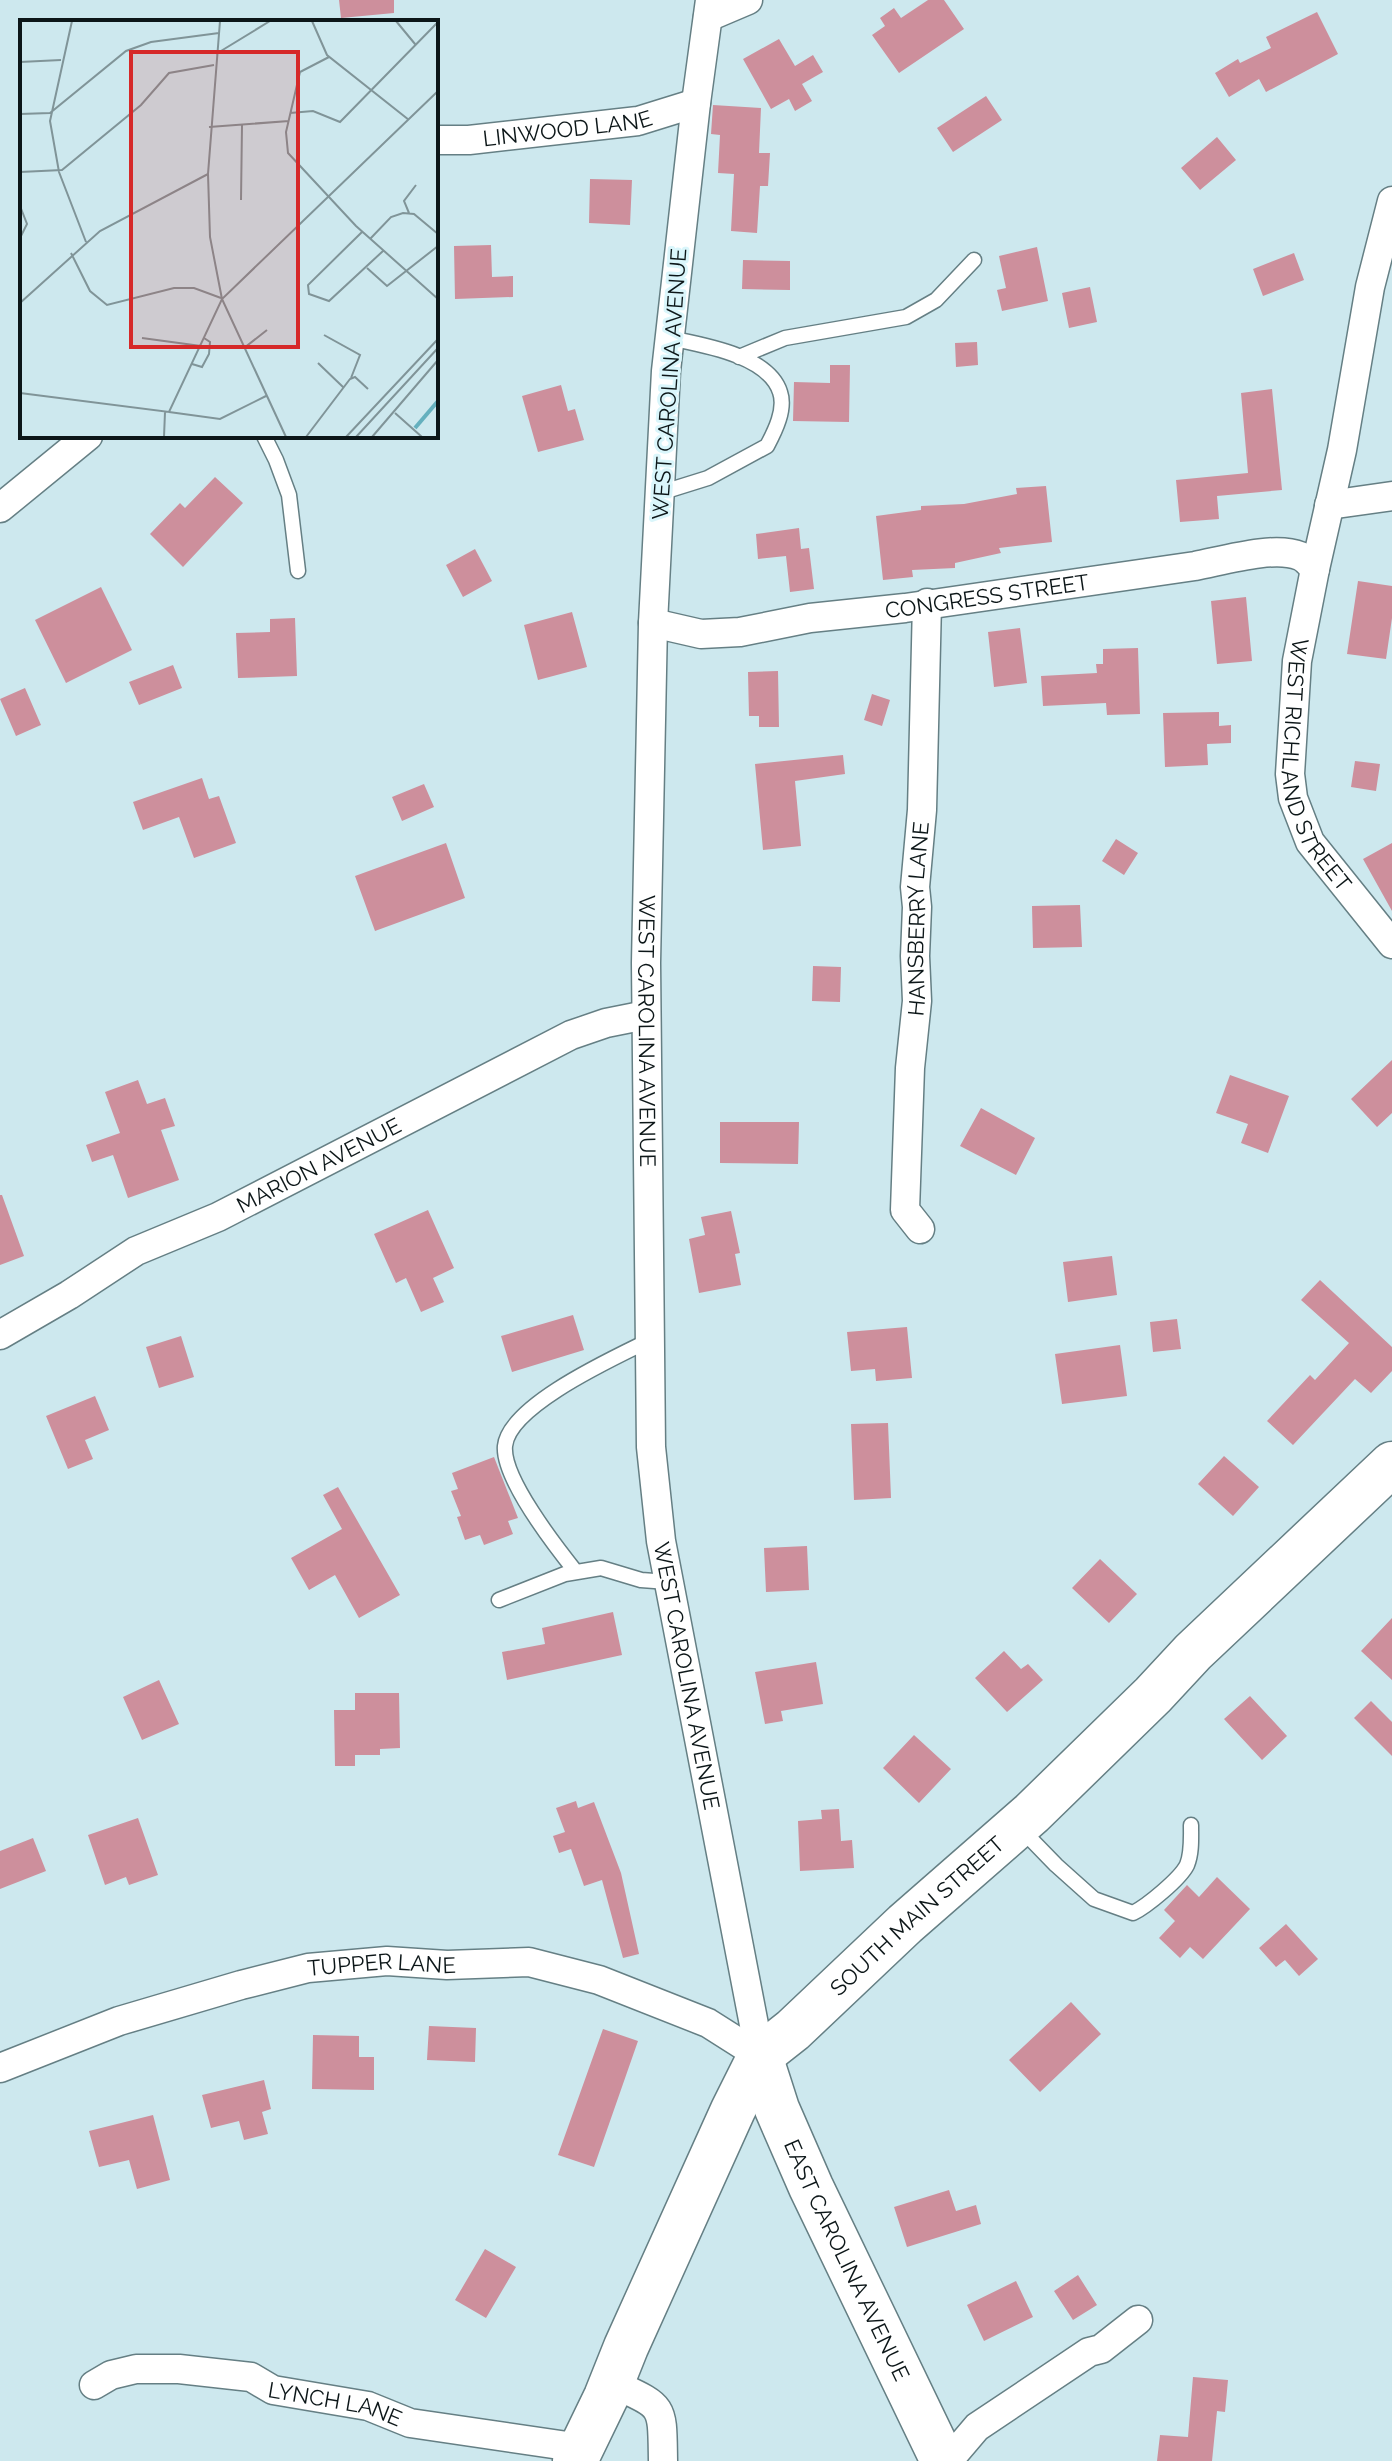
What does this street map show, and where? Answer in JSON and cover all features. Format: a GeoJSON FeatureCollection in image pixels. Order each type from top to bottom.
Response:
{"type":"FeatureCollection","features":[{"type":"Feature","properties":{"kind":"main road","name":"SOUTH MAIN STREET"},"geometry":{"type":"LineString","coordinates":[[578,2454],[760,2056],[793,2030],[905,1924],[1017,1825],[1153,1695],[1193,1652],[1392,1464]]}},
{"type":"Feature","properties":{"kind":"main road","name":"EAST CAROLINA AVENUE"},"geometry":{"type":"LineString","coordinates":[[760,2056],[777,2109],[811,2187],[945,2461]]}},
{"type":"Feature","properties":{"kind":"street"},"geometry":{"type":"LineString","coordinates":[[709,9],[748,0]]}},
{"type":"Feature","properties":{"kind":"street","name":"WEST CAROLINA AVENUE"},"geometry":{"type":"LineString","coordinates":[[709,9],[669,338],[653,623],[646,1015],[651,1447],[668,1582],[760,2056]]}},
{"type":"Feature","properties":{"kind":"street","name":"LINWOOD LANE"},"geometry":{"type":"LineString","coordinates":[[438,140],[469,140],[638,121],[696,103]]}},
{"type":"Feature","properties":{"kind":"street","name":"WEST RICHLAND STREET"},"geometry":{"type":"LineString","coordinates":[[1392,201],[1370,287],[1342,450],[1297,661],[1290,774],[1293,798],[1316,851],[1392,944]]}},
{"type":"Feature","properties":{"kind":"street"},"geometry":{"type":"LineString","coordinates":[[0,508],[86,438]]}},
{"type":"Feature","properties":{"kind":"street"},"geometry":{"type":"LineString","coordinates":[[1329,505],[1392,496]]}},
{"type":"Feature","properties":{"kind":"street","name":"CONGRESS STREET"},"geometry":{"type":"LineString","coordinates":[[653,623],[683,632],[718,634],[810,618],[1195,566],[1236,556],[1275,553],[1300,556],[1315,569]]}},
{"type":"Feature","properties":{"kind":"street","name":"HANSBERRY LANE"},"geometry":{"type":"LineString","coordinates":[[920,1229],[905,1210],[910,1068],[917,1001],[915,887],[922,810],[927,603]]}},
{"type":"Feature","properties":{"kind":"street","name":"MARION AVENUE"},"geometry":{"type":"LineString","coordinates":[[0,1335],[136,1251],[218,1217],[571,1035],[606,1023],[646,1015]]}},
{"type":"Feature","properties":{"kind":"street","name":"TUPPER LANE"},"geometry":{"type":"LineString","coordinates":[[0,2068],[119,2021],[241,1985],[308,1968],[387,1961],[447,1965],[529,1962],[599,1980],[708,2023],[760,2056]]}},
{"type":"Feature","properties":{"kind":"street"},"geometry":{"type":"LineString","coordinates":[[945,2461],[977,2427],[1089,2352],[1101,2349],[1138,2320]]}},
{"type":"Feature","properties":{"kind":"street","name":"LYNCH LANE"},"geometry":{"type":"LineString","coordinates":[[94,2385],[111,2375],[136,2369],[179,2369],[251,2377],[273,2390],[368,2406],[410,2423],[578,2454]]}},
{"type":"Feature","properties":{"kind":"street"},"geometry":{"type":"LineString","coordinates":[[612,2383],[645,2398],[660,2409],[663,2419],[663,2461]]}},
{"type":"Feature","properties":{"kind":"lane"},"geometry":{"type":"LineString","coordinates":[[739,357],[785,338],[906,317],[936,300],[974,260]]}},
{"type":"Feature","properties":{"kind":"lane"},"geometry":{"type":"LineString","coordinates":[[660,493],[708,478],[767,446],[781,410],[781,392],[770,376],[748,360],[714,348],[669,338]]}},
{"type":"Feature","properties":{"kind":"lane"},"geometry":{"type":"LineString","coordinates":[[265,438],[289,495],[298,571]]}},
{"type":"Feature","properties":{"kind":"lane"},"geometry":{"type":"LineString","coordinates":[[576,1572],[538,1524],[508,1464],[505,1445],[508,1432],[539,1403],[580,1375],[650,1340]]}},
{"type":"Feature","properties":{"kind":"lane"},"geometry":{"type":"LineString","coordinates":[[499,1600],[576,1572],[601,1568],[641,1580],[668,1582]]}},
{"type":"Feature","properties":{"kind":"lane"},"geometry":{"type":"LineString","coordinates":[[1017,1825],[1094,1899],[1133,1913],[1146,1906],[1186,1867],[1191,1825]]}},
{"type":"Feature","properties":{"kind":"building"},"geometry":{"type":"Polygon","coordinates":[[[339,0],[394,0],[394,13],[341,18],[339,0]]]}},
{"type":"Feature","properties":{"kind":"building"},"geometry":{"type":"Polygon","coordinates":[[[928,0],[944,0],[964,29],[899,73],[872,35],[885,26],[880,18],[894,8],[901,18],[928,0]]]}},
{"type":"Feature","properties":{"kind":"building"},"geometry":{"type":"Polygon","coordinates":[[[1317,12],[1338,54],[1266,92],[1259,79],[1229,97],[1215,73],[1238,59],[1240,63],[1271,48],[1266,37],[1317,12]]]}},
{"type":"Feature","properties":{"kind":"building"},"geometry":{"type":"Polygon","coordinates":[[[779,39],[795,66],[813,55],[823,72],[802,84],[812,101],[795,111],[789,99],[771,109],[743,59],[779,39]]]}},
{"type":"Feature","properties":{"kind":"building"},"geometry":{"type":"Polygon","coordinates":[[[986,96],[1002,120],[953,152],[937,128],[986,96]]]}},
{"type":"Feature","properties":{"kind":"building"},"geometry":{"type":"Polygon","coordinates":[[[713,105],[761,108],[759,153],[770,153],[768,186],[760,186],[757,233],[731,231],[734,174],[718,173],[720,135],[711,134],[713,105]]]}},
{"type":"Feature","properties":{"kind":"building"},"geometry":{"type":"Polygon","coordinates":[[[1217,137],[1236,160],[1200,190],[1181,168],[1217,137]]]}},
{"type":"Feature","properties":{"kind":"building"},"geometry":{"type":"Polygon","coordinates":[[[590,179],[632,180],[630,225],[589,223],[590,179]]]}},
{"type":"Feature","properties":{"kind":"building"},"geometry":{"type":"Polygon","coordinates":[[[491,245],[492,277],[513,276],[513,297],[455,299],[454,246],[491,245]]]}},
{"type":"Feature","properties":{"kind":"building"},"geometry":{"type":"Polygon","coordinates":[[[1037,247],[1048,301],[1002,311],[997,290],[1006,288],[999,256],[1037,247]]]}},
{"type":"Feature","properties":{"kind":"building"},"geometry":{"type":"Polygon","coordinates":[[[1294,253],[1304,280],[1263,296],[1253,269],[1294,253]]]}},
{"type":"Feature","properties":{"kind":"building"},"geometry":{"type":"Polygon","coordinates":[[[743,260],[790,261],[790,290],[742,289],[743,260]]]}},
{"type":"Feature","properties":{"kind":"building"},"geometry":{"type":"Polygon","coordinates":[[[1090,287],[1097,322],[1069,328],[1062,293],[1090,287]]]}},
{"type":"Feature","properties":{"kind":"building"},"geometry":{"type":"Polygon","coordinates":[[[977,342],[978,365],[956,367],[955,343],[977,342]]]}},
{"type":"Feature","properties":{"kind":"building"},"geometry":{"type":"Polygon","coordinates":[[[830,365],[850,365],[849,422],[793,421],[794,382],[830,383],[830,365]]]}},
{"type":"Feature","properties":{"kind":"building"},"geometry":{"type":"Polygon","coordinates":[[[561,385],[568,411],[575,409],[584,440],[538,452],[522,396],[561,385]]]}},
{"type":"Feature","properties":{"kind":"building"},"geometry":{"type":"Polygon","coordinates":[[[1272,389],[1282,490],[1217,496],[1219,519],[1180,522],[1176,480],[1248,473],[1241,393],[1272,389]]]}},
{"type":"Feature","properties":{"kind":"building"},"geometry":{"type":"Polygon","coordinates":[[[215,477],[243,503],[183,567],[150,534],[180,503],[185,508],[215,477]]]}},
{"type":"Feature","properties":{"kind":"building"},"geometry":{"type":"Polygon","coordinates":[[[1046,486],[1052,542],[999,548],[1001,553],[955,563],[955,568],[912,570],[913,577],[883,580],[876,516],[921,510],[921,506],[964,504],[1017,494],[1016,488],[1046,486]]]}},
{"type":"Feature","properties":{"kind":"building"},"geometry":{"type":"Polygon","coordinates":[[[799,528],[801,549],[809,548],[814,589],[790,592],[786,556],[758,559],[756,534],[799,528]]]}},
{"type":"Feature","properties":{"kind":"building"},"geometry":{"type":"Polygon","coordinates":[[[475,549],[492,581],[463,597],[446,565],[475,549]]]}},
{"type":"Feature","properties":{"kind":"building"},"geometry":{"type":"Polygon","coordinates":[[[1358,581],[1392,586],[1392,618],[1386,659],[1347,654],[1358,581]]]}},
{"type":"Feature","properties":{"kind":"building"},"geometry":{"type":"Polygon","coordinates":[[[101,587],[132,650],[66,683],[35,620],[101,587]]]}},
{"type":"Feature","properties":{"kind":"building"},"geometry":{"type":"Polygon","coordinates":[[[1246,597],[1252,661],[1217,664],[1211,601],[1246,597]]]}},
{"type":"Feature","properties":{"kind":"building"},"geometry":{"type":"Polygon","coordinates":[[[572,612],[587,667],[538,680],[524,625],[572,612]]]}},
{"type":"Feature","properties":{"kind":"building"},"geometry":{"type":"Polygon","coordinates":[[[295,618],[297,676],[238,678],[236,633],[270,632],[270,619],[295,618]]]}},
{"type":"Feature","properties":{"kind":"building"},"geometry":{"type":"Polygon","coordinates":[[[1020,628],[1027,683],[994,687],[988,632],[1020,628]]]}},
{"type":"Feature","properties":{"kind":"building"},"geometry":{"type":"Polygon","coordinates":[[[1138,648],[1140,714],[1107,715],[1106,703],[1043,706],[1041,676],[1097,673],[1096,664],[1103,664],[1103,649],[1138,648]]]}},
{"type":"Feature","properties":{"kind":"building"},"geometry":{"type":"Polygon","coordinates":[[[173,665],[182,688],[139,705],[129,682],[173,665]]]}},
{"type":"Feature","properties":{"kind":"building"},"geometry":{"type":"Polygon","coordinates":[[[778,671],[779,727],[759,727],[759,716],[749,716],[748,672],[778,671]]]}},
{"type":"Feature","properties":{"kind":"building"},"geometry":{"type":"Polygon","coordinates":[[[25,688],[41,725],[16,736],[0,699],[25,688]]]}},
{"type":"Feature","properties":{"kind":"building"},"geometry":{"type":"Polygon","coordinates":[[[872,694],[890,700],[882,726],[864,720],[872,694]]]}},
{"type":"Feature","properties":{"kind":"building"},"geometry":{"type":"Polygon","coordinates":[[[1219,712],[1219,726],[1231,725],[1231,743],[1207,744],[1208,765],[1165,767],[1163,713],[1219,712]]]}},
{"type":"Feature","properties":{"kind":"building"},"geometry":{"type":"Polygon","coordinates":[[[843,755],[845,774],[795,781],[801,846],[763,850],[755,764],[843,755]]]}},
{"type":"Feature","properties":{"kind":"building"},"geometry":{"type":"Polygon","coordinates":[[[1355,761],[1380,764],[1376,791],[1351,787],[1355,761]]]}},
{"type":"Feature","properties":{"kind":"building"},"geometry":{"type":"Polygon","coordinates":[[[202,778],[209,799],[219,796],[236,843],[194,858],[179,817],[143,830],[133,802],[202,778]]]}},
{"type":"Feature","properties":{"kind":"building"},"geometry":{"type":"Polygon","coordinates":[[[424,784],[434,807],[402,821],[392,797],[424,784]]]}},
{"type":"Feature","properties":{"kind":"building"},"geometry":{"type":"Polygon","coordinates":[[[1116,839],[1138,853],[1124,875],[1102,861],[1116,839]]]}},
{"type":"Feature","properties":{"kind":"building"},"geometry":{"type":"Polygon","coordinates":[[[446,843],[465,898],[375,931],[355,876],[446,843]]]}},
{"type":"Feature","properties":{"kind":"building"},"geometry":{"type":"Polygon","coordinates":[[[1392,843],[1392,911],[1363,859],[1392,843]]]}},
{"type":"Feature","properties":{"kind":"building"},"geometry":{"type":"Polygon","coordinates":[[[1080,905],[1082,947],[1033,948],[1032,906],[1080,905]]]}},
{"type":"Feature","properties":{"kind":"building"},"geometry":{"type":"Polygon","coordinates":[[[813,966],[841,967],[840,1002],[812,1001],[813,966]]]}},
{"type":"Feature","properties":{"kind":"building"},"geometry":{"type":"Polygon","coordinates":[[[1392,1060],[1392,1113],[1377,1127],[1351,1099],[1392,1060]]]}},
{"type":"Feature","properties":{"kind":"building"},"geometry":{"type":"Polygon","coordinates":[[[1230,1075],[1289,1096],[1268,1153],[1241,1143],[1248,1124],[1216,1113],[1230,1075]]]}},
{"type":"Feature","properties":{"kind":"building"},"geometry":{"type":"Polygon","coordinates":[[[138,1080],[147,1104],[165,1098],[175,1126],[161,1130],[179,1180],[128,1198],[113,1155],[92,1162],[86,1145],[120,1133],[105,1092],[138,1080]]]}},
{"type":"Feature","properties":{"kind":"building"},"geometry":{"type":"Polygon","coordinates":[[[981,1108],[1035,1138],[1016,1175],[960,1146],[981,1108]]]}},
{"type":"Feature","properties":{"kind":"building"},"geometry":{"type":"Polygon","coordinates":[[[720,1122],[799,1122],[798,1164],[720,1163],[720,1122]]]}},
{"type":"Feature","properties":{"kind":"building"},"geometry":{"type":"Polygon","coordinates":[[[0,1195],[24,1256],[0,1265],[0,1195]]]}},
{"type":"Feature","properties":{"kind":"building"},"geometry":{"type":"Polygon","coordinates":[[[428,1210],[454,1268],[433,1278],[444,1302],[421,1312],[406,1278],[396,1283],[374,1234],[428,1210]]]}},
{"type":"Feature","properties":{"kind":"building"},"geometry":{"type":"Polygon","coordinates":[[[731,1211],[740,1253],[735,1254],[741,1285],[699,1293],[689,1239],[705,1235],[701,1217],[731,1211]]]}},
{"type":"Feature","properties":{"kind":"building"},"geometry":{"type":"Polygon","coordinates":[[[1112,1256],[1117,1295],[1068,1302],[1063,1262],[1112,1256]]]}},
{"type":"Feature","properties":{"kind":"building"},"geometry":{"type":"Polygon","coordinates":[[[1320,1280],[1392,1347],[1392,1371],[1371,1393],[1355,1379],[1293,1445],[1267,1421],[1310,1375],[1315,1380],[1349,1343],[1301,1300],[1320,1280]]]}},
{"type":"Feature","properties":{"kind":"building"},"geometry":{"type":"Polygon","coordinates":[[[573,1315],[584,1350],[512,1372],[501,1336],[573,1315]]]}},
{"type":"Feature","properties":{"kind":"building"},"geometry":{"type":"Polygon","coordinates":[[[1177,1319],[1181,1349],[1153,1352],[1150,1322],[1177,1319]]]}},
{"type":"Feature","properties":{"kind":"building"},"geometry":{"type":"Polygon","coordinates":[[[907,1327],[912,1378],[876,1381],[875,1369],[851,1371],[847,1332],[907,1327]]]}},
{"type":"Feature","properties":{"kind":"building"},"geometry":{"type":"Polygon","coordinates":[[[181,1336],[194,1377],[159,1388],[146,1347],[181,1336]]]}},
{"type":"Feature","properties":{"kind":"building"},"geometry":{"type":"Polygon","coordinates":[[[1120,1345],[1127,1396],[1062,1404],[1055,1354],[1120,1345]]]}},
{"type":"Feature","properties":{"kind":"building"},"geometry":{"type":"Polygon","coordinates":[[[95,1396],[109,1430],[85,1440],[93,1459],[68,1469],[46,1416],[95,1396]]]}},
{"type":"Feature","properties":{"kind":"building"},"geometry":{"type":"Polygon","coordinates":[[[888,1423],[891,1498],[854,1500],[851,1424],[888,1423]]]}},
{"type":"Feature","properties":{"kind":"building"},"geometry":{"type":"Polygon","coordinates":[[[1224,1456],[1259,1487],[1233,1516],[1198,1484],[1224,1456]]]}},
{"type":"Feature","properties":{"kind":"building"},"geometry":{"type":"Polygon","coordinates":[[[494,1457],[518,1518],[508,1521],[513,1534],[484,1545],[480,1535],[465,1540],[457,1517],[461,1516],[451,1491],[458,1489],[452,1473],[494,1457]]]}},
{"type":"Feature","properties":{"kind":"building"},"geometry":{"type":"Polygon","coordinates":[[[338,1487],[400,1595],[359,1618],[335,1575],[309,1590],[291,1558],[342,1529],[323,1495],[338,1487]]]}},
{"type":"Feature","properties":{"kind":"building"},"geometry":{"type":"Polygon","coordinates":[[[807,1546],[809,1590],[766,1592],[764,1548],[807,1546]]]}},
{"type":"Feature","properties":{"kind":"building"},"geometry":{"type":"Polygon","coordinates":[[[1100,1559],[1137,1594],[1109,1623],[1072,1588],[1100,1559]]]}},
{"type":"Feature","properties":{"kind":"building"},"geometry":{"type":"Polygon","coordinates":[[[613,1612],[622,1655],[507,1680],[502,1652],[545,1644],[542,1628],[613,1612]]]}},
{"type":"Feature","properties":{"kind":"building"},"geometry":{"type":"Polygon","coordinates":[[[1392,1618],[1392,1680],[1361,1651],[1392,1618]]]}},
{"type":"Feature","properties":{"kind":"building"},"geometry":{"type":"Polygon","coordinates":[[[1004,1651],[1021,1669],[1028,1664],[1043,1680],[1007,1712],[975,1678],[1004,1651]]]}},
{"type":"Feature","properties":{"kind":"building"},"geometry":{"type":"Polygon","coordinates":[[[816,1662],[823,1704],[781,1711],[783,1721],[765,1724],[755,1672],[816,1662]]]}},
{"type":"Feature","properties":{"kind":"building"},"geometry":{"type":"Polygon","coordinates":[[[159,1680],[179,1724],[142,1740],[123,1697],[159,1680]]]}},
{"type":"Feature","properties":{"kind":"building"},"geometry":{"type":"Polygon","coordinates":[[[355,1693],[399,1693],[400,1748],[380,1749],[380,1755],[355,1755],[355,1766],[335,1766],[334,1710],[355,1710],[355,1693]]]}},
{"type":"Feature","properties":{"kind":"building"},"geometry":{"type":"Polygon","coordinates":[[[1250,1696],[1287,1736],[1262,1760],[1224,1719],[1250,1696]]]}},
{"type":"Feature","properties":{"kind":"building"},"geometry":{"type":"Polygon","coordinates":[[[1371,1701],[1392,1722],[1392,1756],[1354,1718],[1371,1701]]]}},
{"type":"Feature","properties":{"kind":"building"},"geometry":{"type":"Polygon","coordinates":[[[914,1735],[951,1769],[919,1803],[883,1768],[914,1735]]]}},
{"type":"Feature","properties":{"kind":"building"},"geometry":{"type":"Polygon","coordinates":[[[576,1801],[578,1808],[594,1802],[621,1873],[639,1954],[623,1958],[602,1880],[584,1886],[571,1849],[559,1853],[553,1836],[565,1832],[556,1808],[576,1801]]]}},
{"type":"Feature","properties":{"kind":"building"},"geometry":{"type":"Polygon","coordinates":[[[839,1809],[841,1841],[852,1840],[854,1868],[800,1871],[798,1821],[822,1819],[821,1810],[839,1809]]]}},
{"type":"Feature","properties":{"kind":"building"},"geometry":{"type":"Polygon","coordinates":[[[138,1818],[158,1875],[129,1885],[126,1877],[105,1885],[88,1835],[138,1818]]]}},
{"type":"Feature","properties":{"kind":"building"},"geometry":{"type":"Polygon","coordinates":[[[33,1838],[46,1871],[0,1889],[0,1851],[33,1838]]]}},
{"type":"Feature","properties":{"kind":"building"},"geometry":{"type":"Polygon","coordinates":[[[1217,1877],[1250,1909],[1203,1959],[1190,1947],[1180,1958],[1159,1938],[1175,1921],[1164,1910],[1187,1885],[1199,1897],[1217,1877]]]}},
{"type":"Feature","properties":{"kind":"building"},"geometry":{"type":"Polygon","coordinates":[[[1286,1924],[1318,1959],[1299,1976],[1285,1960],[1276,1967],[1259,1948],[1286,1924]]]}},
{"type":"Feature","properties":{"kind":"building"},"geometry":{"type":"Polygon","coordinates":[[[1071,2002],[1101,2034],[1040,2092],[1009,2060],[1071,2002]]]}},
{"type":"Feature","properties":{"kind":"building"},"geometry":{"type":"Polygon","coordinates":[[[429,2026],[476,2028],[475,2062],[427,2060],[429,2026]]]}},
{"type":"Feature","properties":{"kind":"building"},"geometry":{"type":"Polygon","coordinates":[[[603,2029],[638,2041],[594,2167],[558,2155],[603,2029]]]}},
{"type":"Feature","properties":{"kind":"building"},"geometry":{"type":"Polygon","coordinates":[[[313,2035],[359,2036],[359,2057],[374,2057],[374,2090],[312,2089],[313,2035]]]}},
{"type":"Feature","properties":{"kind":"building"},"geometry":{"type":"Polygon","coordinates":[[[264,2080],[271,2109],[262,2112],[268,2134],[244,2140],[239,2121],[211,2128],[202,2095],[264,2080]]]}},
{"type":"Feature","properties":{"kind":"building"},"geometry":{"type":"Polygon","coordinates":[[[153,2115],[170,2180],[137,2189],[129,2160],[99,2167],[89,2131],[153,2115]]]}},
{"type":"Feature","properties":{"kind":"building"},"geometry":{"type":"Polygon","coordinates":[[[949,2190],[956,2211],[976,2205],[981,2224],[907,2247],[894,2207],[949,2190]]]}},
{"type":"Feature","properties":{"kind":"building"},"geometry":{"type":"Polygon","coordinates":[[[485,2249],[516,2267],[486,2318],[455,2300],[485,2249]]]}},
{"type":"Feature","properties":{"kind":"building"},"geometry":{"type":"Polygon","coordinates":[[[1078,2275],[1097,2305],[1073,2320],[1054,2291],[1078,2275]]]}},
{"type":"Feature","properties":{"kind":"building"},"geometry":{"type":"Polygon","coordinates":[[[1016,2281],[1033,2317],[984,2341],[967,2305],[1016,2281]]]}},
{"type":"Feature","properties":{"kind":"building"},"geometry":{"type":"Polygon","coordinates":[[[1193,2377],[1228,2380],[1225,2412],[1217,2411],[1212,2461],[1157,2461],[1160,2435],[1188,2437],[1193,2377]]]}}]}
